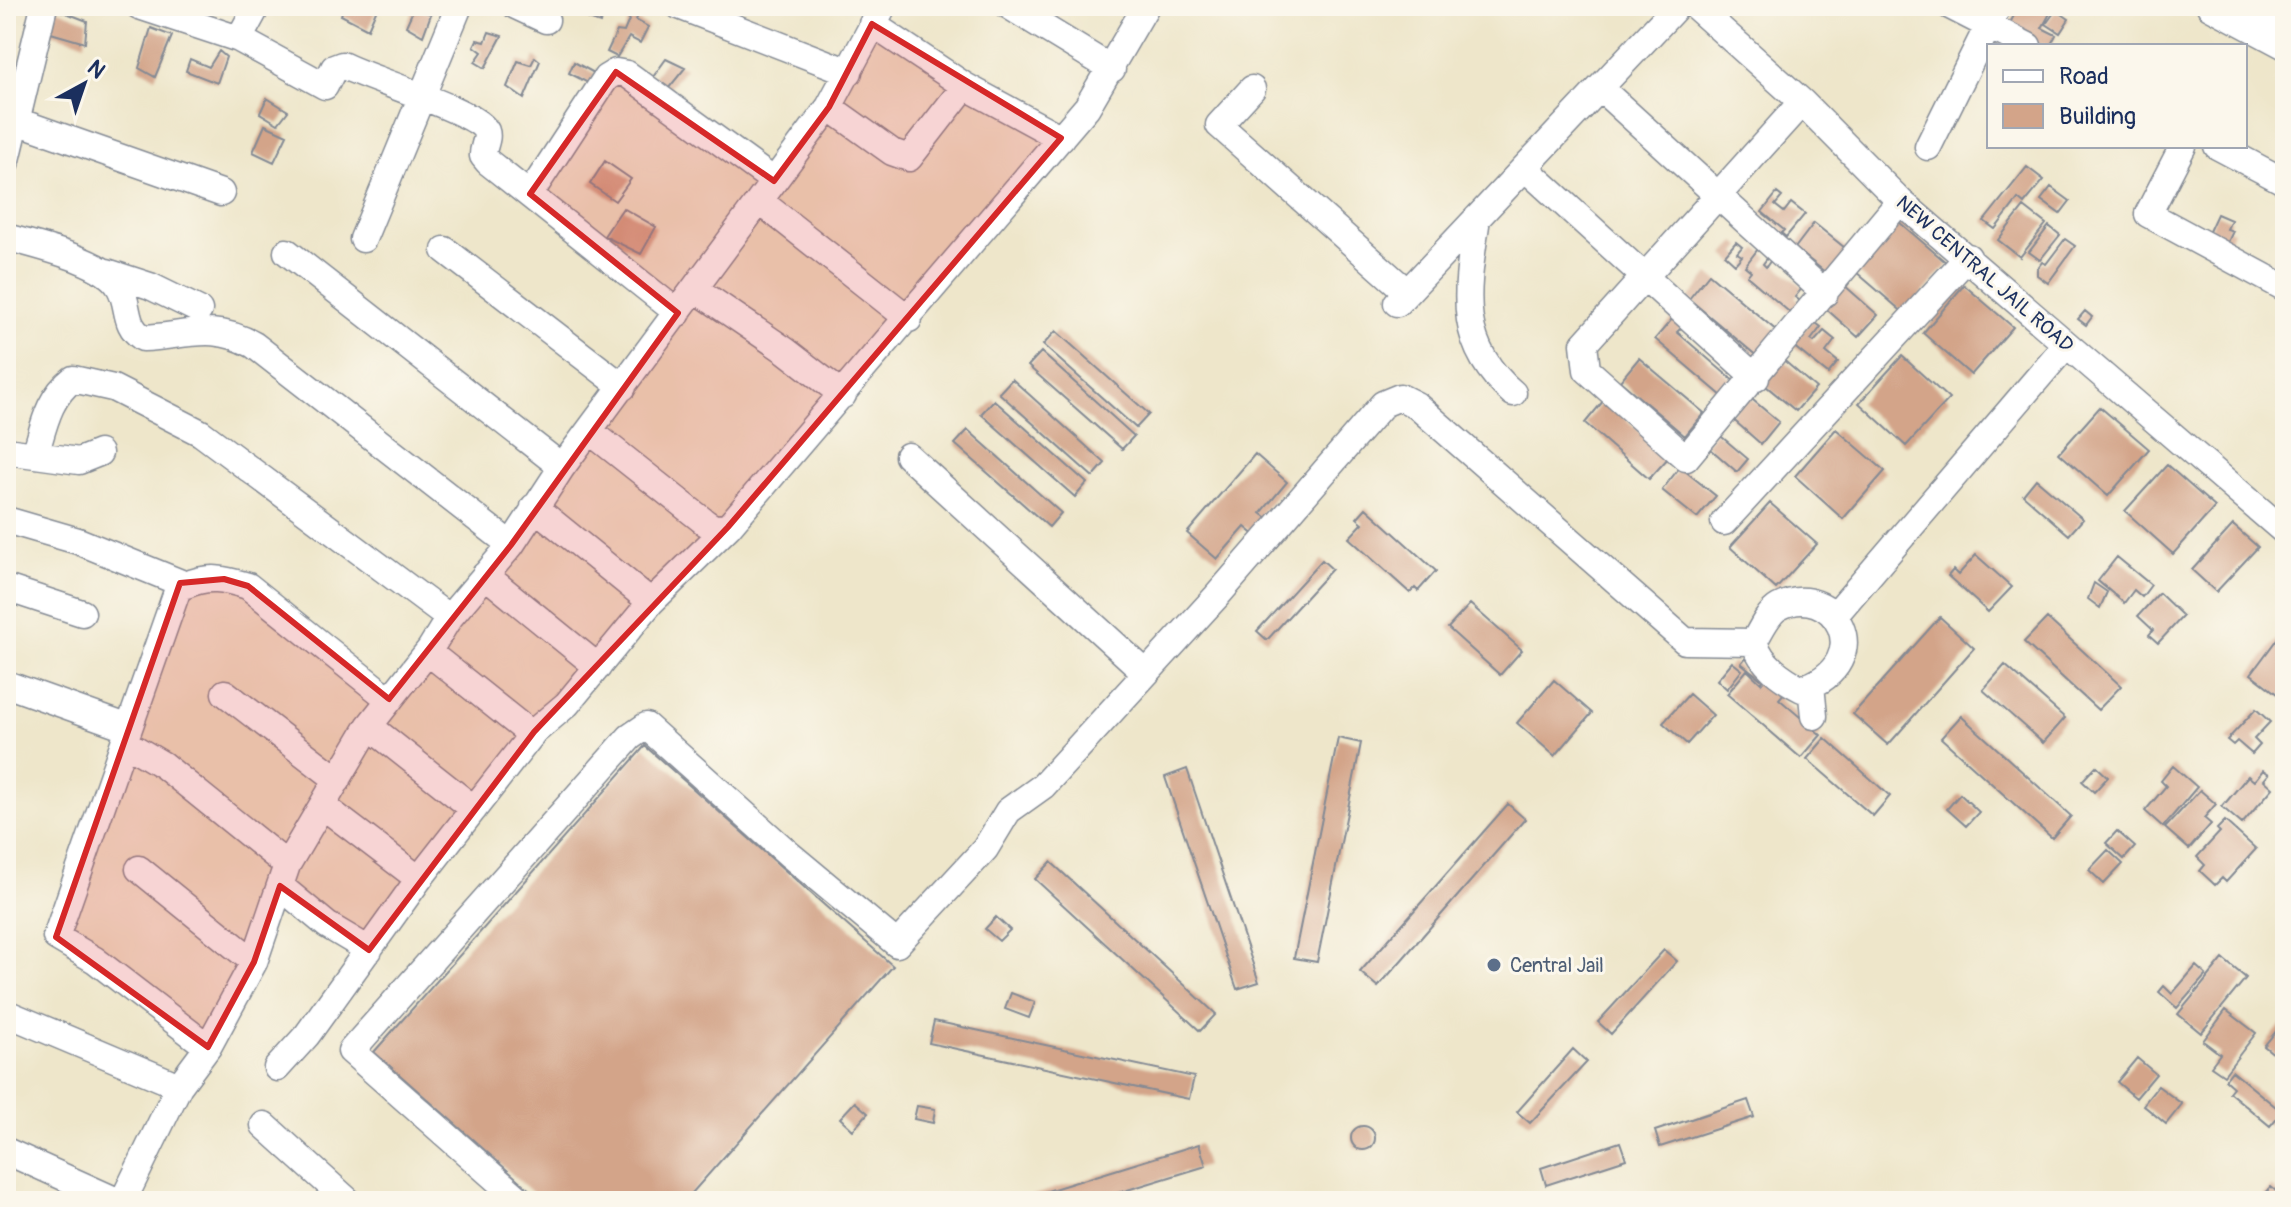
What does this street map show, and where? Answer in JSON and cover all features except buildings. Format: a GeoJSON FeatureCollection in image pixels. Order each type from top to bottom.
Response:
{"type":"FeatureCollection","features":[{"type":"Feature","properties":{"kind":"street"},"geometry":{"type":"LineString","coordinates":[[6,164],[14,120],[14,82],[44,6]]}},
{"type":"Feature","properties":{"kind":"street"},"geometry":{"type":"LineString","coordinates":[[139,6],[239,39],[325,86],[334,68],[342,65],[422,94],[482,126],[487,137],[483,156],[678,313]]}},
{"type":"Feature","properties":{"kind":"street"},"geometry":{"type":"LineString","coordinates":[[239,39],[257,6]]}},
{"type":"Feature","properties":{"kind":"street"},"geometry":{"type":"LineString","coordinates":[[363,239],[459,6]]}},
{"type":"Feature","properties":{"kind":"street"},"geometry":{"type":"LineString","coordinates":[[516,6],[546,20]]}},
{"type":"Feature","properties":{"kind":"street"},"geometry":{"type":"LineString","coordinates":[[679,6],[849,72]]}},
{"type":"Feature","properties":{"kind":"street"},"geometry":{"type":"LineString","coordinates":[[1009,6],[1112,69]]}},
{"type":"Feature","properties":{"kind":"street"},"geometry":{"type":"LineString","coordinates":[[277,1068],[307,1035],[419,879],[532,735],[567,704],[651,602],[728,527],[1061,138],[1112,69],[1146,6]]}},
{"type":"Feature","properties":{"kind":"street"},"geometry":{"type":"LineString","coordinates":[[1252,89],[1219,125],[1402,298],[1677,6]]}},
{"type":"Feature","properties":{"kind":"street","name":"NEW CENTRAL JAIL ROAD"},"geometry":{"type":"LineString","coordinates":[[1695,6],[1802,102],[1900,201],[2285,532]]}},
{"type":"Feature","properties":{"kind":"street"},"geometry":{"type":"LineString","coordinates":[[1950,6],[1993,16],[2026,44]]}},
{"type":"Feature","properties":{"kind":"street"},"geometry":{"type":"LineString","coordinates":[[2210,6],[2285,46]]}},
{"type":"Feature","properties":{"kind":"street"},"geometry":{"type":"LineString","coordinates":[[6,1151],[120,1201],[179,1086],[208,1047],[254,962],[283,875],[369,726],[428,652],[449,618],[511,545],[562,467],[591,432],[829,107],[878,15],[965,86],[1061,138]]}},
{"type":"Feature","properties":{"kind":"street"},"geometry":{"type":"LineString","coordinates":[[1928,147],[1993,16]]}},
{"type":"Feature","properties":{"kind":"street"},"geometry":{"type":"LineString","coordinates":[[530,194],[606,78],[616,72],[627,74],[767,192],[909,319]]}},
{"type":"Feature","properties":{"kind":"street"},"geometry":{"type":"LineString","coordinates":[[829,107],[892,152],[909,158],[965,86]]}},
{"type":"Feature","properties":{"kind":"street"},"geometry":{"type":"LineString","coordinates":[[1600,88],[1825,293]]}},
{"type":"Feature","properties":{"kind":"street"},"geometry":{"type":"LineString","coordinates":[[1802,102],[1584,344],[1587,370],[1686,458],[1756,378],[1900,201]]}},
{"type":"Feature","properties":{"kind":"street"},"geometry":{"type":"LineString","coordinates":[[14,120],[221,193]]}},
{"type":"Feature","properties":{"kind":"street"},"geometry":{"type":"LineString","coordinates":[[2182,148],[2148,214],[2285,288]]}},
{"type":"Feature","properties":{"kind":"street"},"geometry":{"type":"LineString","coordinates":[[2221,148],[2285,182]]}},
{"type":"Feature","properties":{"kind":"street"},"geometry":{"type":"LineString","coordinates":[[1525,168],[1756,378]]}},
{"type":"Feature","properties":{"kind":"street"},"geometry":{"type":"LineString","coordinates":[[1477,218],[1469,297],[1475,349],[1489,370],[1513,393]]}},
{"type":"Feature","properties":{"kind":"street"},"geometry":{"type":"LineString","coordinates":[[6,237],[150,286],[199,310]]}},
{"type":"Feature","properties":{"kind":"street"},"geometry":{"type":"LineString","coordinates":[[445,250],[623,387]]}},
{"type":"Feature","properties":{"kind":"street"},"geometry":{"type":"LineString","coordinates":[[287,252],[562,467]]}},
{"type":"Feature","properties":{"kind":"street"},"geometry":{"type":"LineString","coordinates":[[1724,522],[1968,257]]}},
{"type":"Feature","properties":{"kind":"street"},"geometry":{"type":"LineString","coordinates":[[103,271],[123,292],[133,332],[143,338],[215,330],[229,332],[254,345],[511,545]]}},
{"type":"Feature","properties":{"kind":"street"},"geometry":{"type":"LineString","coordinates":[[695,289],[843,395]]}},
{"type":"Feature","properties":{"kind":"street"},"geometry":{"type":"LineString","coordinates":[[1835,615],[2066,345]]}},
{"type":"Feature","properties":{"kind":"street"},"geometry":{"type":"LineString","coordinates":[[35,455],[46,414],[63,386],[73,379],[113,388],[201,433],[449,618]]}},
{"type":"Feature","properties":{"kind":"street"},"geometry":{"type":"LineString","coordinates":[[521,1201],[351,1051],[630,737],[646,726],[790,855],[897,944],[985,849],[1008,811],[1043,786],[1383,404],[1400,397],[1416,405],[1685,641],[1754,642]]}},
{"type":"Feature","properties":{"kind":"street"},"geometry":{"type":"LineString","coordinates":[[591,432],[706,523],[714,528],[728,527]]}},
{"type":"Feature","properties":{"kind":"street"},"geometry":{"type":"LineString","coordinates":[[6,451],[79,461],[99,453]]}},
{"type":"Feature","properties":{"kind":"street"},"geometry":{"type":"LineString","coordinates":[[908,456],[1146,673]]}},
{"type":"Feature","properties":{"kind":"street"},"geometry":{"type":"LineString","coordinates":[[534,507],[651,602]]}},
{"type":"Feature","properties":{"kind":"street"},"geometry":{"type":"LineString","coordinates":[[6,520],[78,541],[186,585],[204,578],[214,578],[248,586],[389,699]]}},
{"type":"Feature","properties":{"kind":"street"},"geometry":{"type":"LineString","coordinates":[[485,575],[598,667]]}},
{"type":"Feature","properties":{"kind":"street"},"geometry":{"type":"LineString","coordinates":[[180,583],[56,937],[95,960],[208,1047]]}},
{"type":"Feature","properties":{"kind":"street"},"geometry":{"type":"LineString","coordinates":[[6,588],[82,613]]}},
{"type":"Feature","properties":{"kind":"street"},"geometry":{"type":"LineString","coordinates":[[1802,600],[1823,606],[1835,615],[1843,635],[1843,656],[1837,668],[1802,689],[1790,683],[1758,655],[1754,642],[1777,608],[1802,600]]}},
{"type":"Feature","properties":{"kind":"street"},"geometry":{"type":"LineString","coordinates":[[428,652],[532,735]]}},
{"type":"Feature","properties":{"kind":"street"},"geometry":{"type":"LineString","coordinates":[[6,684],[127,735],[283,875],[327,925],[369,950]]}},
{"type":"Feature","properties":{"kind":"street"},"geometry":{"type":"LineString","coordinates":[[1811,685],[1814,716]]}},
{"type":"Feature","properties":{"kind":"street"},"geometry":{"type":"LineString","coordinates":[[225,693],[338,780]]}},
{"type":"Feature","properties":{"kind":"street"},"geometry":{"type":"LineString","coordinates":[[369,726],[474,809]]}},
{"type":"Feature","properties":{"kind":"street"},"geometry":{"type":"LineString","coordinates":[[323,806],[419,879]]}},
{"type":"Feature","properties":{"kind":"street"},"geometry":{"type":"LineString","coordinates":[[139,869],[254,962]]}},
{"type":"Feature","properties":{"kind":"street"},"geometry":{"type":"LineString","coordinates":[[6,1013],[179,1086]]}},
{"type":"Feature","properties":{"kind":"street"},"geometry":{"type":"LineString","coordinates":[[264,1125],[348,1201]]}},
{"type":"Feature","properties":{"kind":"highlighted area"},"geometry":{"type":"Polygon","coordinates":[[[872,24],[1061,138],[728,527],[534,732],[369,950],[280,886],[254,962],[208,1047],[56,937],[180,583],[224,579],[248,586],[389,699],[511,545],[678,313],[530,194],[616,72],[774,181],[829,107],[872,24]]]}},
{"type":"Feature","properties":{"kind":"place","name":"Central Jail"},"geometry":{"type":"Point","coordinates":[1494,965]}}]}
